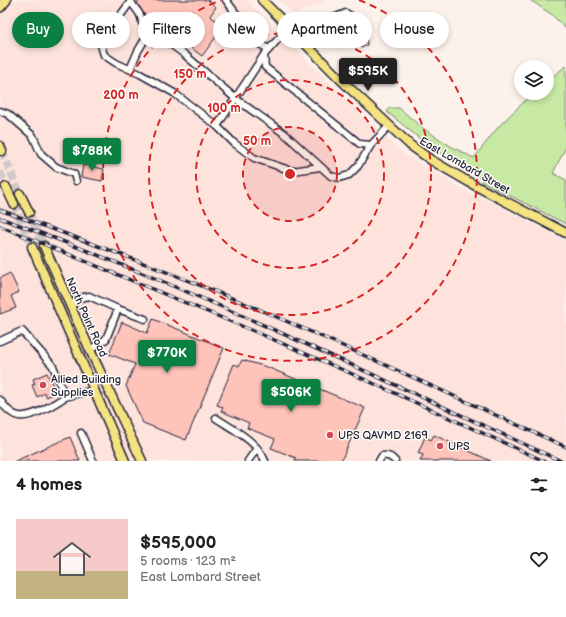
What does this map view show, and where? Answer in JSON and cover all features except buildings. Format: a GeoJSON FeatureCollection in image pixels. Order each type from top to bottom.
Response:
{"type":"FeatureCollection","features":[{"type":"Feature","properties":{"kind":"highway"},"geometry":{"type":"LineString","coordinates":[[0,7],[6,0]]}},
{"type":"Feature","properties":{"kind":"main road","name":"East Lombard Street"},"geometry":{"type":"LineString","coordinates":[[262,0],[277,16]]}},
{"type":"Feature","properties":{"kind":"main road","name":"East Lombard Street"},"geometry":{"type":"LineString","coordinates":[[310,48],[410,145],[431,160],[474,186],[566,233]]}},
{"type":"Feature","properties":{"kind":"main road"},"geometry":{"type":"LineString","coordinates":[[6,187],[14,204]]}},
{"type":"Feature","properties":{"kind":"main road"},"geometry":{"type":"LineString","coordinates":[[20,194],[29,212]]}},
{"type":"Feature","properties":{"kind":"main road","name":"North Point Road"},"geometry":{"type":"LineString","coordinates":[[32,246],[125,461]]}},
{"type":"Feature","properties":{"kind":"main road","name":"North Point Road"},"geometry":{"type":"LineString","coordinates":[[44,246],[106,386],[142,461]]}},
{"type":"Feature","properties":{"kind":"main road"},"geometry":{"type":"LineString","coordinates":[[71,338],[82,333]]}},
{"type":"Feature","properties":{"kind":"main road"},"geometry":{"type":"LineString","coordinates":[[94,390],[106,386]]}},
{"type":"Feature","properties":{"kind":"lane"},"geometry":{"type":"LineString","coordinates":[[226,0],[259,44],[271,47]]}},
{"type":"Feature","properties":{"kind":"lane"},"geometry":{"type":"LineString","coordinates":[[139,12],[131,1],[109,31],[101,45],[104,55],[116,63],[174,93],[217,126],[234,144],[254,158],[292,171],[320,167]]}},
{"type":"Feature","properties":{"kind":"lane"},"geometry":{"type":"LineString","coordinates":[[217,126],[264,55],[277,40]]}},
{"type":"Feature","properties":{"kind":"lane"},"geometry":{"type":"LineString","coordinates":[[130,69],[140,48]]}},
{"type":"Feature","properties":{"kind":"lane"},"geometry":{"type":"LineString","coordinates":[[176,48],[236,99],[285,134],[331,176],[338,178],[349,175],[358,166],[371,145],[389,126]]}},
{"type":"Feature","properties":{"kind":"lane"},"geometry":{"type":"LineString","coordinates":[[264,55],[264,66],[360,144],[371,145]]}},
{"type":"Feature","properties":{"kind":"lane"},"geometry":{"type":"LineString","coordinates":[[0,111],[8,114],[33,136],[41,154],[56,167],[74,174],[76,181]]}},
{"type":"Feature","properties":{"kind":"lane"},"geometry":{"type":"LineString","coordinates":[[70,306],[80,298],[89,296],[145,319]]}},
{"type":"Feature","properties":{"kind":"lane"},"geometry":{"type":"LineString","coordinates":[[90,350],[106,339],[118,309]]}},
{"type":"Feature","properties":{"kind":"lane"},"geometry":{"type":"LineString","coordinates":[[0,341],[22,331],[53,366],[65,397]]}},
{"type":"Feature","properties":{"kind":"lane"},"geometry":{"type":"LineString","coordinates":[[0,400],[11,412],[19,416],[32,414],[65,397],[94,390]]}},
{"type":"Feature","properties":{"kind":"lane"},"geometry":{"type":"LineString","coordinates":[[216,418],[250,441],[263,454],[265,461]]}},
{"type":"Feature","properties":{"kind":"lane"},"geometry":{"type":"LineString","coordinates":[[81,433],[93,461]]}},
{"type":"Feature","properties":{"kind":"lane"},"geometry":{"type":"LineString","coordinates":[[248,461],[257,448]]}},
{"type":"Feature","properties":{"kind":"lane"},"geometry":{"type":"LineString","coordinates":[[379,461],[382,456],[387,455],[395,461]]}},
{"type":"Feature","properties":{"kind":"shaded area"},"geometry":{"type":"Polygon","coordinates":[[[0,0],[247,0],[259,12],[213,12],[213,48],[269,48],[269,22],[277,30],[277,48],[295,48],[383,136],[403,153],[469,193],[494,203],[566,241],[566,461],[0,461],[0,0]]]}},
{"type":"Feature","properties":{"kind":"shaded area"},"geometry":{"type":"Polygon","coordinates":[[[279,0],[330,0],[299,12],[292,12],[279,0]]]}},
{"type":"Feature","properties":{"kind":"green space"},"geometry":{"type":"Polygon","coordinates":[[[530,0],[566,0],[566,29],[551,14],[530,0]]]}},
{"type":"Feature","properties":{"kind":"green space"},"geometry":{"type":"Polygon","coordinates":[[[566,66],[566,147],[553,173],[566,180],[566,224],[481,181],[482,179],[430,147],[387,112],[389,108],[399,108],[424,129],[452,147],[474,158],[499,126],[526,100],[554,100],[554,75],[566,66]]]}},
{"type":"Feature","properties":{"kind":"tunnel"},"geometry":{"type":"LineString","coordinates":[[2,151],[20,194]]}},
{"type":"Feature","properties":{"kind":"tunnel"},"geometry":{"type":"LineString","coordinates":[[0,172],[6,187]]}},
{"type":"Feature","properties":{"kind":"tunnel"},"geometry":{"type":"LineString","coordinates":[[14,204],[32,247]]}},
{"type":"Feature","properties":{"kind":"tunnel"},"geometry":{"type":"LineString","coordinates":[[29,212],[44,246]]}},
{"type":"Feature","properties":{"kind":"railway"},"geometry":{"type":"LineString","coordinates":[[0,210],[133,259],[265,312],[566,447]]}},
{"type":"Feature","properties":{"kind":"railway"},"geometry":{"type":"LineString","coordinates":[[0,218],[143,273],[213,303],[353,365],[561,461]]}},
{"type":"Feature","properties":{"kind":"railway"},"geometry":{"type":"LineString","coordinates":[[0,226],[256,332],[544,461]]}},
{"type":"Feature","properties":{"kind":"place","name":"Allied Building Supplies"},"geometry":{"type":"Point","coordinates":[43,385]}},
{"type":"Feature","properties":{"kind":"place","name":"UPS QAVMD 2169"},"geometry":{"type":"Point","coordinates":[330,435]}},
{"type":"Feature","properties":{"kind":"place","name":"UPS"},"geometry":{"type":"Point","coordinates":[440,446]}}]}
